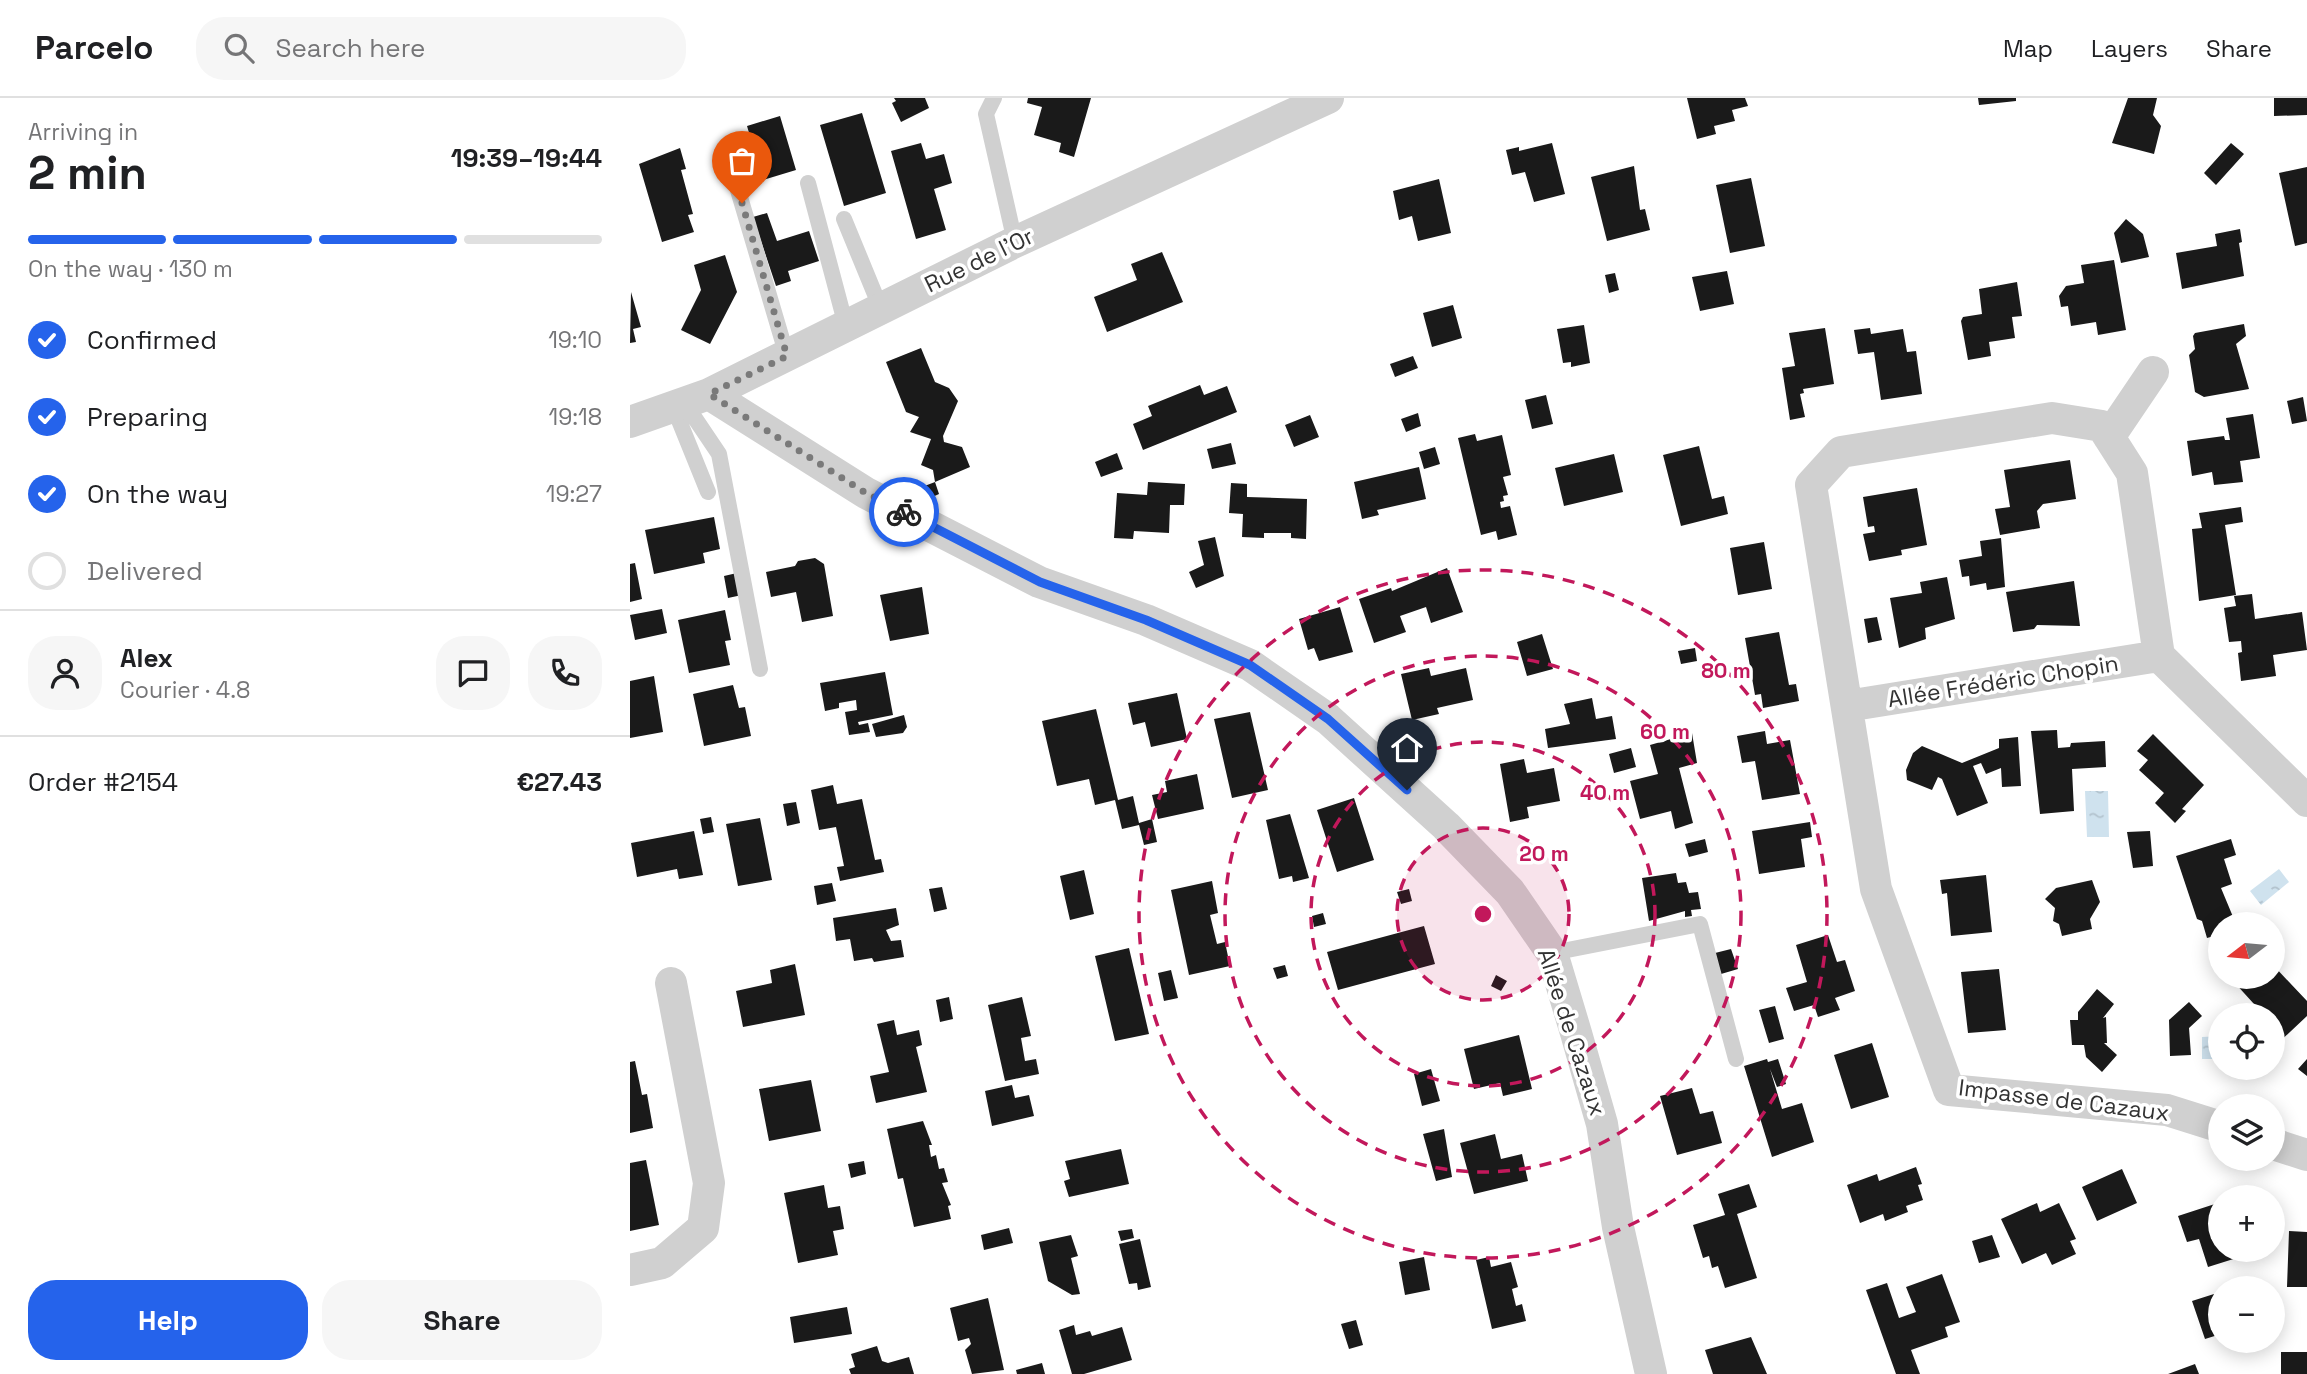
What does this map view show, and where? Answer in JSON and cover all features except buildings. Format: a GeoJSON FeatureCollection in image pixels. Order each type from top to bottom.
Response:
{"type":"FeatureCollection","features":[{"type":"Feature","properties":{"kind":"street","name":"Rue de l'Or"},"geometry":{"type":"LineString","coordinates":[[630,422],[690,402],[1015,242],[1328,98]]}},
{"type":"Feature","properties":{"kind":"street"},"geometry":{"type":"LineString","coordinates":[[2109,437],[2153,372]]}},
{"type":"Feature","properties":{"kind":"street","name":"Allée de Cazaux"},"geometry":{"type":"LineString","coordinates":[[690,402],[1040,582],[1146,620],[1250,665],[1328,719],[1446,826],[1510,892],[1552,953],[1602,1124],[1618,1227],[1651,1374]]}},
{"type":"Feature","properties":{"kind":"street"},"geometry":{"type":"LineString","coordinates":[[1847,706],[1811,485],[1842,452],[2052,418],[2102,426],[2133,474],[2159,656],[2307,801]]}},
{"type":"Feature","properties":{"kind":"street","name":"Allée Frédéric Chopin"},"geometry":{"type":"LineString","coordinates":[[1847,706],[2159,656]]}},
{"type":"Feature","properties":{"kind":"street","name":"Impasse de Cazaux"},"geometry":{"type":"LineString","coordinates":[[1847,706],[1876,888],[1950,1090],[2167,1110],[2208,1123]]}},
{"type":"Feature","properties":{"kind":"street"},"geometry":{"type":"LineString","coordinates":[[630,1270],[662,1263],[703,1228],[709,1183],[671,983]]}},
{"type":"Feature","properties":{"kind":"street"},"geometry":{"type":"LineString","coordinates":[[2285,1148],[2307,1155]]}},
{"type":"Feature","properties":{"kind":"lane"},"geometry":{"type":"LineString","coordinates":[[994,98],[986,114],[1015,242]]}},
{"type":"Feature","properties":{"kind":"lane"},"geometry":{"type":"LineString","coordinates":[[727,152],[787,356]]}},
{"type":"Feature","properties":{"kind":"lane"},"geometry":{"type":"LineString","coordinates":[[808,183],[846,326]]}},
{"type":"Feature","properties":{"kind":"lane"},"geometry":{"type":"LineString","coordinates":[[844,219],[881,309]]}},
{"type":"Feature","properties":{"kind":"lane"},"geometry":{"type":"LineString","coordinates":[[690,402],[708,492]]}},
{"type":"Feature","properties":{"kind":"lane"},"geometry":{"type":"LineString","coordinates":[[690,402],[719,454],[760,669]]}},
{"type":"Feature","properties":{"kind":"lane"},"geometry":{"type":"LineString","coordinates":[[1552,953],[1700,925],[1736,1059]]}},
{"type":"Feature","properties":{"kind":"water"},"geometry":{"type":"Polygon","coordinates":[[[2085,791],[2108,791],[2109,837],[2087,837],[2085,791]]]}},
{"type":"Feature","properties":{"kind":"water"},"geometry":{"type":"Polygon","coordinates":[[[2279,869],[2289,882],[2261,905],[2250,891],[2279,869]]]}},
{"type":"Feature","properties":{"kind":"water"},"geometry":{"type":"Polygon","coordinates":[[[2202,1037],[2208,1037],[2208,1059],[2202,1059],[2202,1037]]]}},
{"type":"Feature","properties":{"kind":"way so far"},"geometry":{"type":"LineString","coordinates":[[742,203],[787,356],[709,394],[866,493],[904,512]]}},
{"type":"Feature","properties":{"kind":"route"},"geometry":{"type":"LineString","coordinates":[[904,512],[1040,582],[1146,620],[1250,665],[1328,719],[1407,790]]}}]}
